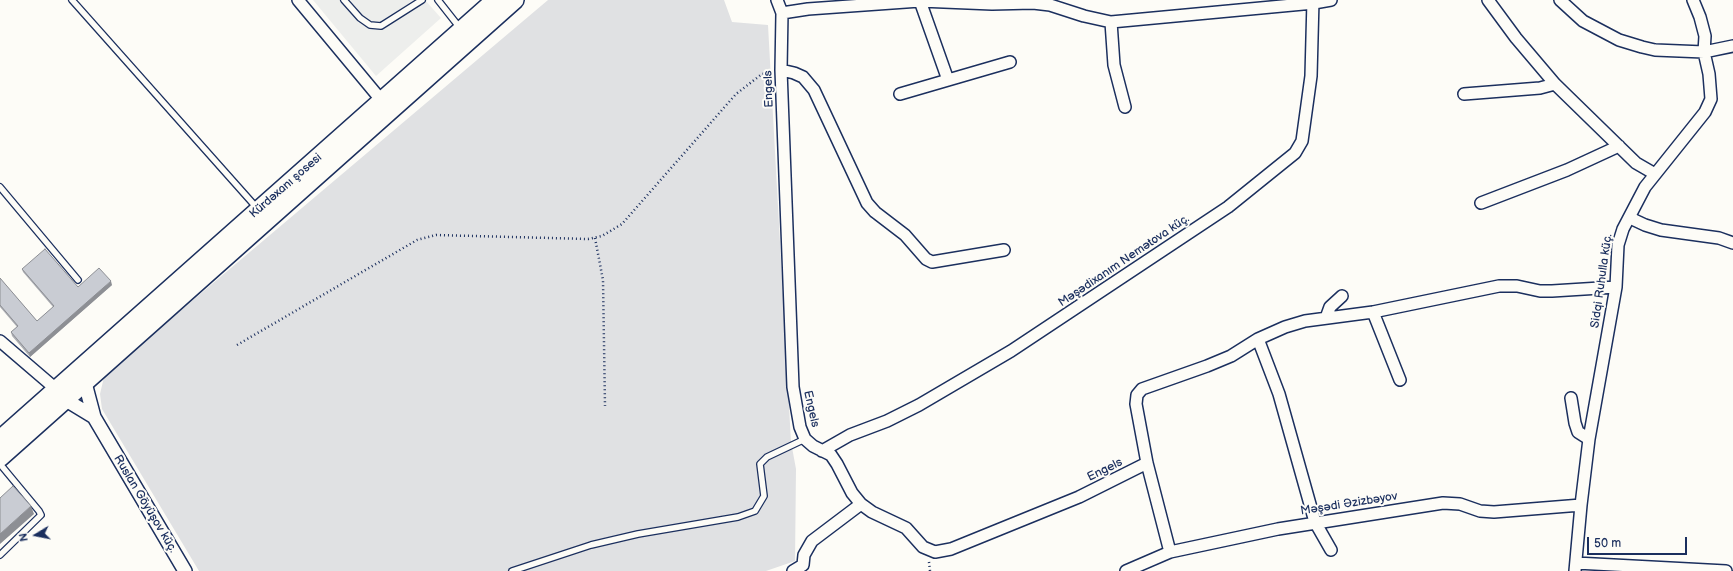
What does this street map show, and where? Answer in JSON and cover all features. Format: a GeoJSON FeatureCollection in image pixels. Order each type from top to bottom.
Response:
{"type":"FeatureCollection","features":[{"type":"Feature","properties":{"kind":"main road","name":"Kürdəxanı şosesi"},"geometry":{"type":"LineString","coordinates":[[80,378],[258,210],[495,0]]}},
{"type":"Feature","properties":{"kind":"main road"},"geometry":{"type":"LineString","coordinates":[[0,458],[61,395],[80,378],[516,0]]}},
{"type":"Feature","properties":{"kind":"main road"},"geometry":{"type":"LineString","coordinates":[[0,439],[61,395]]}},
{"type":"Feature","properties":{"kind":"street"},"geometry":{"type":"LineString","coordinates":[[298,0],[382,101]]}},
{"type":"Feature","properties":{"kind":"street","name":"Engels"},"geometry":{"type":"LineString","coordinates":[[777,0],[782,13],[781,70],[793,387],[800,427],[805,439],[813,446],[831,455],[852,493],[862,504],[872,512],[906,528],[923,547],[935,552],[941,552],[1079,497],[1147,463]]}},
{"type":"Feature","properties":{"kind":"street"},"geometry":{"type":"LineString","coordinates":[[782,13],[808,9],[920,1],[992,4],[1032,3],[1050,4],[1084,16],[1111,22],[1332,0]]}},
{"type":"Feature","properties":{"kind":"street"},"geometry":{"type":"LineString","coordinates":[[1488,0],[1516,38],[1555,84],[1636,163],[1655,174]]}},
{"type":"Feature","properties":{"kind":"street"},"geometry":{"type":"LineString","coordinates":[[1560,0],[1583,21],[1619,40],[1655,50],[1704,52],[1733,46]]}},
{"type":"Feature","properties":{"kind":"street","name":"Sidqi Ruhulla küç."},"geometry":{"type":"LineString","coordinates":[[1575,567],[1589,439],[1616,287],[1618,244],[1623,229],[1646,187],[1705,112],[1711,99],[1709,74],[1704,52],[1705,36],[1700,17],[1693,0]]}},
{"type":"Feature","properties":{"kind":"street"},"geometry":{"type":"LineString","coordinates":[[920,1],[948,80]]}},
{"type":"Feature","properties":{"kind":"street","name":"Məşədixanım Nemətova küç."},"geometry":{"type":"LineString","coordinates":[[822,451],[850,435],[887,421],[919,405],[1011,352],[1228,207],[1295,153],[1302,141],[1309,99],[1314,2]]}},
{"type":"Feature","properties":{"kind":"street"},"geometry":{"type":"LineString","coordinates":[[1111,22],[1114,65],[1125,107]]}},
{"type":"Feature","properties":{"kind":"street"},"geometry":{"type":"LineString","coordinates":[[900,94],[1010,62]]}},
{"type":"Feature","properties":{"kind":"street"},"geometry":{"type":"LineString","coordinates":[[781,70],[803,77],[814,90],[867,203],[875,212],[905,235],[926,259],[932,262],[1004,250]]}},
{"type":"Feature","properties":{"kind":"street"},"geometry":{"type":"LineString","coordinates":[[1464,94],[1540,88],[1555,84]]}},
{"type":"Feature","properties":{"kind":"street"},"geometry":{"type":"LineString","coordinates":[[1481,203],[1567,170],[1619,146]]}},
{"type":"Feature","properties":{"kind":"street"},"geometry":{"type":"LineString","coordinates":[[1630,218],[1661,230],[1720,238],[1733,244]]}},
{"type":"Feature","properties":{"kind":"street"},"geometry":{"type":"LineString","coordinates":[[1170,552],[1147,463],[1136,404],[1137,394],[1142,389],[1231,356],[1258,339],[1285,327],[1305,321],[1373,312],[1499,286],[1517,286],[1540,291],[1616,287]]}},
{"type":"Feature","properties":{"kind":"street"},"geometry":{"type":"LineString","coordinates":[[1326,318],[1330,307],[1342,296]]}},
{"type":"Feature","properties":{"kind":"street"},"geometry":{"type":"LineString","coordinates":[[1373,312],[1400,380]]}},
{"type":"Feature","properties":{"kind":"street"},"geometry":{"type":"LineString","coordinates":[[1258,339],[1279,394],[1315,522],[1331,550]]}},
{"type":"Feature","properties":{"kind":"street"},"geometry":{"type":"LineString","coordinates":[[0,341],[61,395],[94,417]]}},
{"type":"Feature","properties":{"kind":"street"},"geometry":{"type":"LineString","coordinates":[[80,378],[94,417]]}},
{"type":"Feature","properties":{"kind":"street"},"geometry":{"type":"LineString","coordinates":[[1571,398],[1578,432],[1589,439]]}},
{"type":"Feature","properties":{"kind":"street","name":"Ruslan Göyüşov küç."},"geometry":{"type":"LineString","coordinates":[[94,417],[185,571]]}},
{"type":"Feature","properties":{"kind":"street","name":"Məşədi Əzizbəyov"},"geometry":{"type":"LineString","coordinates":[[1126,571],[1170,552],[1315,522],[1443,503],[1460,504],[1480,511],[1494,512],[1581,505]]}},
{"type":"Feature","properties":{"kind":"street"},"geometry":{"type":"LineString","coordinates":[[793,571],[803,565],[804,555],[812,541],[862,504]]}},
{"type":"Feature","properties":{"kind":"street"},"geometry":{"type":"LineString","coordinates":[[1575,567],[1726,571]]}},
{"type":"Feature","properties":{"kind":"lane"},"geometry":{"type":"LineString","coordinates":[[72,0],[258,210]]}},
{"type":"Feature","properties":{"kind":"lane"},"geometry":{"type":"LineString","coordinates":[[344,0],[360,18],[370,25],[381,26],[422,0]]}},
{"type":"Feature","properties":{"kind":"lane"},"geometry":{"type":"LineString","coordinates":[[438,0],[461,30]]}},
{"type":"Feature","properties":{"kind":"lane"},"geometry":{"type":"LineString","coordinates":[[0,187],[78,280]]}},
{"type":"Feature","properties":{"kind":"lane"},"geometry":{"type":"LineString","coordinates":[[512,571],[591,545],[638,534],[738,517],[755,511],[764,496],[760,464],[767,456],[805,439]]}},
{"type":"Feature","properties":{"kind":"lane"},"geometry":{"type":"LineString","coordinates":[[0,464],[41,515],[0,555]]}},
{"type":"Feature","properties":{"kind":"path"},"geometry":{"type":"LineString","coordinates":[[237,345],[417,240],[436,235],[580,239],[602,236],[622,224],[736,94],[762,74],[781,70]]}},
{"type":"Feature","properties":{"kind":"path"},"geometry":{"type":"LineString","coordinates":[[595,238],[603,280],[605,406]]}},
{"type":"Feature","properties":{"kind":"shaded area"},"geometry":{"type":"Polygon","coordinates":[[[313,0],[425,0],[441,18],[376,76],[313,0]]]}},
{"type":"Feature","properties":{"kind":"shaded area"},"geometry":{"type":"Polygon","coordinates":[[[548,0],[724,0],[732,22],[768,25],[791,442],[796,469],[795,561],[766,571],[199,571],[102,409],[100,394],[104,377],[115,366],[548,0]]]}},
{"type":"Feature","properties":{"kind":"building"},"geometry":{"type":"Polygon","coordinates":[[[45,249],[78,287],[99,268],[111,281],[29,353],[11,332],[18,326],[0,305],[0,278],[37,321],[54,306],[22,269],[45,249]]]}},
{"type":"Feature","properties":{"kind":"building"},"geometry":{"type":"Polygon","coordinates":[[[13,486],[31,506],[0,534],[0,498],[13,486]]]}}]}
